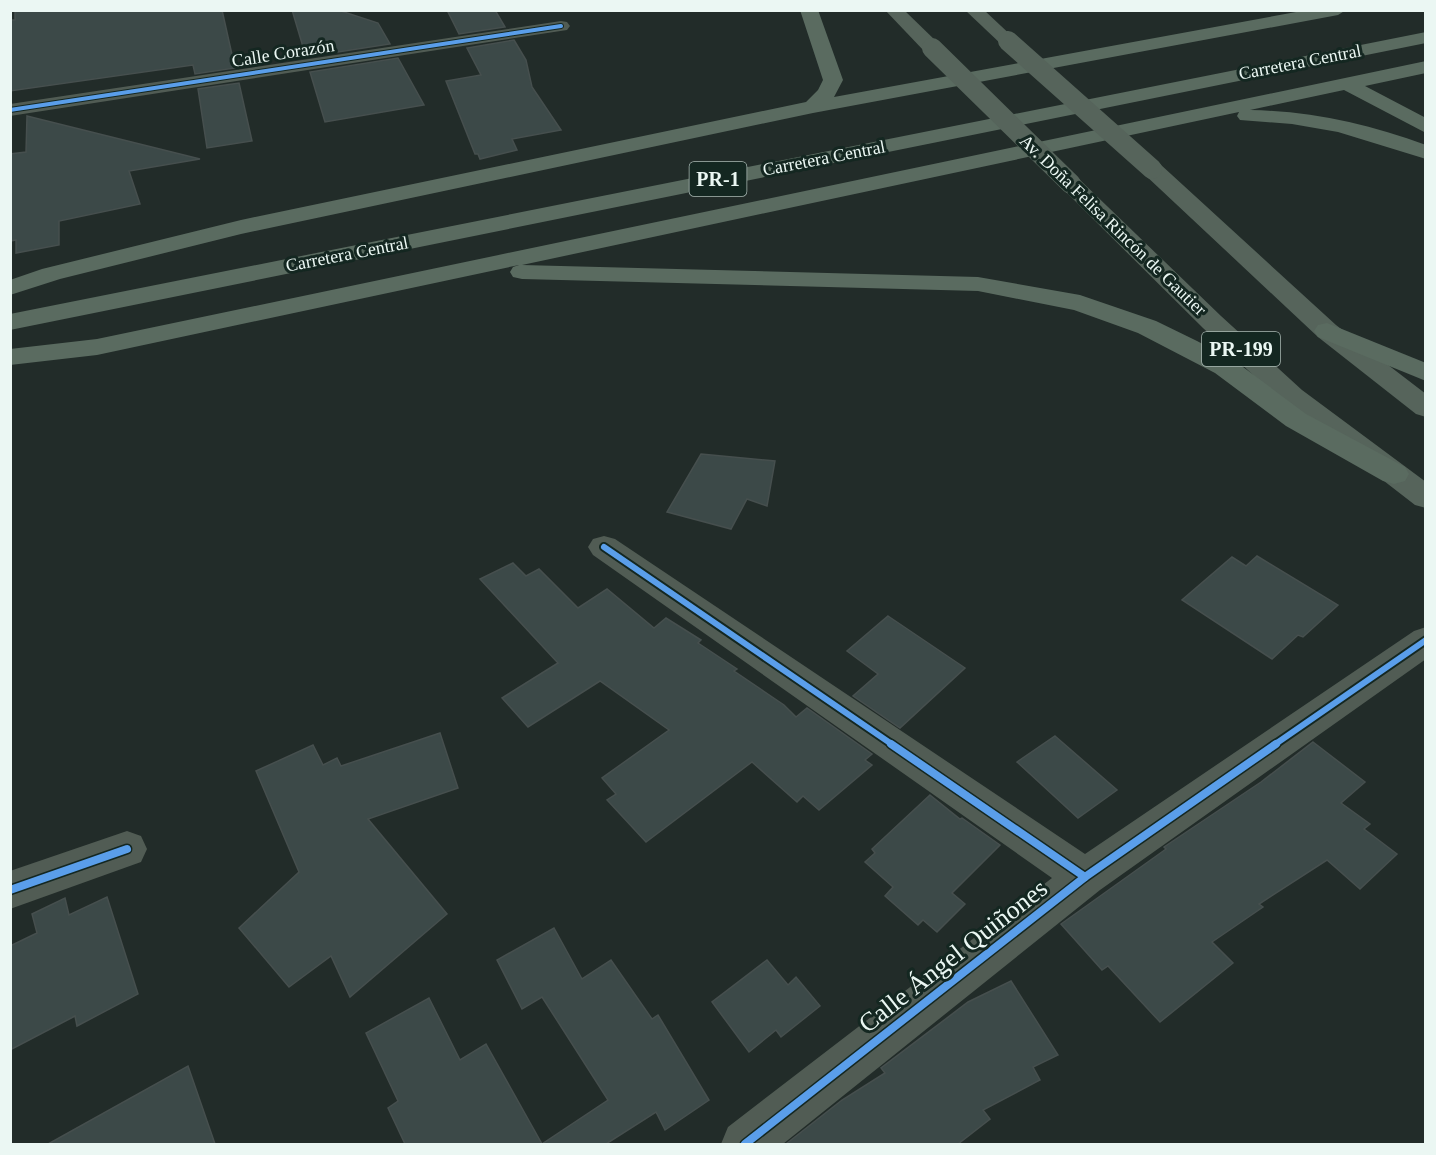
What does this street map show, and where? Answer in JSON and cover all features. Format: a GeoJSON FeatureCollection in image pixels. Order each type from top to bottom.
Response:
{"type":"FeatureCollection","features":[{"type":"Feature","properties":{"kind":"highway"},"geometry":{"type":"LineString","coordinates":[[809,10],[833,80],[827,93],[813,107]]}},
{"type":"Feature","properties":{"kind":"highway"},"geometry":{"type":"LineString","coordinates":[[1212,34],[1246,10]]}},
{"type":"Feature","properties":{"kind":"highway"},"geometry":{"type":"LineString","coordinates":[[10,288],[51,274],[241,227],[813,107],[1338,10]]}},
{"type":"Feature","properties":{"kind":"highway","name":"Carretera Central"},"geometry":{"type":"LineString","coordinates":[[218,259],[1016,103],[1425,20]]}},
{"type":"Feature","properties":{"kind":"highway","name":"Carretera Central"},"geometry":{"type":"LineString","coordinates":[[10,322],[1425,37]]}},
{"type":"Feature","properties":{"kind":"highway"},"geometry":{"type":"LineString","coordinates":[[10,357],[97,347],[1425,67]]}},
{"type":"Feature","properties":{"kind":"highway"},"geometry":{"type":"LineString","coordinates":[[1346,83],[1425,127]]}},
{"type":"Feature","properties":{"kind":"highway"},"geometry":{"type":"LineString","coordinates":[[1321,89],[1425,151]]}},
{"type":"Feature","properties":{"kind":"highway"},"geometry":{"type":"LineString","coordinates":[[1194,116],[1255,116],[1317,122],[1389,139],[1425,151]]}},
{"type":"Feature","properties":{"kind":"highway"},"geometry":{"type":"LineString","coordinates":[[466,271],[951,282],[1038,294],[1114,314],[1188,347],[1225,367],[1296,420],[1394,474]]}},
{"type":"Feature","properties":{"kind":"highway"},"geometry":{"type":"LineString","coordinates":[[10,301],[112,280]]}},
{"type":"Feature","properties":{"kind":"highway"},"geometry":{"type":"LineString","coordinates":[[1327,331],[1425,373]]}},
{"type":"Feature","properties":{"kind":"main road","name":"Av. Doña Felisa Rincón de Gautier"},"geometry":{"type":"LineString","coordinates":[[893,10],[1212,322],[1292,396],[1425,498]]}},
{"type":"Feature","properties":{"kind":"main road"},"geometry":{"type":"LineString","coordinates":[[973,10],[1327,331],[1425,408]]}},
{"type":"Feature","properties":{"kind":"street","name":"Calle Corazón"},"geometry":{"type":"LineString","coordinates":[[10,110],[561,26]]}},
{"type":"Feature","properties":{"kind":"street"},"geometry":{"type":"LineString","coordinates":[[10,365],[97,347]]}},
{"type":"Feature","properties":{"kind":"street"},"geometry":{"type":"LineString","coordinates":[[604,547],[1085,878]]}},
{"type":"Feature","properties":{"kind":"street","name":"Calle Ángel Quiñones"},"geometry":{"type":"LineString","coordinates":[[745,1144],[1085,878],[1425,640]]}},
{"type":"Feature","properties":{"kind":"street"},"geometry":{"type":"LineString","coordinates":[[10,890],[127,849]]}},
{"type":"Feature","properties":{"kind":"building"},"geometry":{"type":"Polygon","coordinates":[[[15,10],[222,10],[235,68],[195,74],[193,65],[10,91],[10,20],[15,20],[15,10]]]}},
{"type":"Feature","properties":{"kind":"building"},"geometry":{"type":"Polygon","coordinates":[[[292,10],[338,10],[378,23],[390,44],[306,57],[292,10]]]}},
{"type":"Feature","properties":{"kind":"building"},"geometry":{"type":"Polygon","coordinates":[[[447,10],[495,10],[505,27],[459,34],[447,10]]]}},
{"type":"Feature","properties":{"kind":"building"},"geometry":{"type":"Polygon","coordinates":[[[514,40],[526,60],[532,87],[561,130],[512,139],[517,150],[480,159],[478,154],[475,154],[446,81],[481,75],[467,48],[514,40]]]}},
{"type":"Feature","properties":{"kind":"building"},"geometry":{"type":"Polygon","coordinates":[[[398,58],[424,105],[325,122],[310,72],[398,58]]]}},
{"type":"Feature","properties":{"kind":"building"},"geometry":{"type":"Polygon","coordinates":[[[239,83],[252,141],[207,148],[198,89],[239,83]]]}},
{"type":"Feature","properties":{"kind":"building"},"geometry":{"type":"Polygon","coordinates":[[[27,116],[200,159],[129,171],[140,204],[59,221],[59,245],[16,253],[16,240],[10,241],[10,154],[26,152],[27,116]]]}},
{"type":"Feature","properties":{"kind":"building"},"geometry":{"type":"Polygon","coordinates":[[[701,454],[775,461],[767,506],[747,499],[731,529],[667,512],[701,454]]]}},
{"type":"Feature","properties":{"kind":"building"},"geometry":{"type":"Polygon","coordinates":[[[1257,556],[1338,605],[1303,637],[1298,635],[1272,659],[1182,600],[1232,557],[1246,566],[1257,556]]]}},
{"type":"Feature","properties":{"kind":"building"},"geometry":{"type":"Polygon","coordinates":[[[513,563],[526,576],[539,569],[578,608],[607,589],[654,628],[666,618],[701,640],[698,643],[737,669],[734,671],[784,705],[796,717],[807,708],[872,754],[865,760],[872,765],[819,810],[803,796],[797,802],[752,762],[646,842],[607,800],[616,794],[602,778],[669,730],[600,681],[528,727],[502,698],[558,663],[480,579],[513,563]]]}},
{"type":"Feature","properties":{"kind":"building"},"geometry":{"type":"Polygon","coordinates":[[[888,616],[965,668],[900,728],[853,696],[878,674],[847,651],[888,616]]]}},
{"type":"Feature","properties":{"kind":"building"},"geometry":{"type":"Polygon","coordinates":[[[440,733],[458,788],[368,819],[447,914],[350,997],[331,956],[289,987],[239,928],[299,872],[256,771],[313,745],[323,765],[337,758],[341,766],[440,733]]]}},
{"type":"Feature","properties":{"kind":"building"},"geometry":{"type":"Polygon","coordinates":[[[1055,736],[1117,790],[1078,818],[1017,762],[1055,736]]]}},
{"type":"Feature","properties":{"kind":"building"},"geometry":{"type":"Polygon","coordinates":[[[1313,742],[1365,782],[1341,803],[1370,824],[1364,829],[1397,854],[1360,889],[1327,860],[1259,904],[1263,907],[1212,942],[1233,963],[1160,1022],[1108,966],[1102,970],[1061,924],[1166,849],[1164,847],[1261,782],[1313,742]]]}},
{"type":"Feature","properties":{"kind":"building"},"geometry":{"type":"Polygon","coordinates":[[[930,795],[960,819],[962,818],[1000,845],[952,893],[965,904],[937,932],[923,920],[918,925],[885,896],[893,887],[865,862],[875,853],[872,849],[930,795]]]}},
{"type":"Feature","properties":{"kind":"building"},"geometry":{"type":"Polygon","coordinates":[[[107,897],[138,994],[77,1026],[75,1016],[10,1050],[10,946],[37,933],[32,914],[65,898],[69,915],[107,897]]]}},
{"type":"Feature","properties":{"kind":"building"},"geometry":{"type":"Polygon","coordinates":[[[554,928],[582,979],[611,960],[652,1019],[658,1015],[709,1100],[665,1130],[656,1112],[606,1144],[542,1144],[608,1100],[542,997],[522,1009],[497,960],[554,928]]]}},
{"type":"Feature","properties":{"kind":"building"},"geometry":{"type":"Polygon","coordinates":[[[767,960],[788,985],[796,977],[820,1006],[781,1037],[776,1030],[749,1052],[712,1002],[767,960]]]}},
{"type":"Feature","properties":{"kind":"building"},"geometry":{"type":"Polygon","coordinates":[[[1011,981],[1058,1055],[1033,1067],[1040,1080],[983,1110],[990,1119],[958,1144],[786,1144],[842,1100],[885,1073],[881,1068],[968,1002],[1011,981]]]}},
{"type":"Feature","properties":{"kind":"building"},"geometry":{"type":"Polygon","coordinates":[[[429,998],[460,1060],[486,1044],[542,1144],[405,1144],[388,1108],[398,1101],[366,1033],[429,998]]]}},
{"type":"Feature","properties":{"kind":"building"},"geometry":{"type":"Polygon","coordinates":[[[188,1066],[215,1144],[48,1144],[188,1066]]]}},
{"type":"Feature","properties":{"kind":"cycle path"},"geometry":{"type":"LineString","coordinates":[[10,110],[561,26]]}},
{"type":"Feature","properties":{"kind":"cycle path"},"geometry":{"type":"LineString","coordinates":[[604,547],[1085,877]]}},
{"type":"Feature","properties":{"kind":"cycle path"},"geometry":{"type":"LineString","coordinates":[[745,1144],[1085,877],[1426,640]]}},
{"type":"Feature","properties":{"kind":"cycle path"},"geometry":{"type":"LineString","coordinates":[[10,890],[127,849]]}}]}
